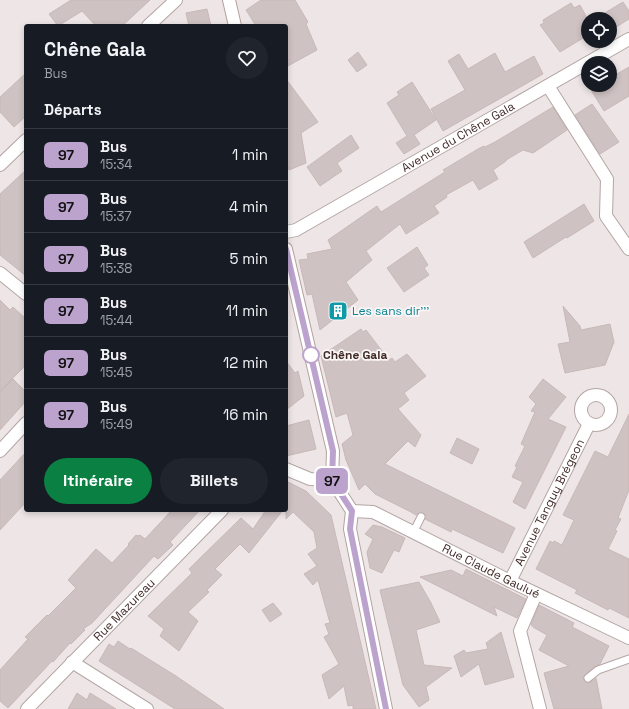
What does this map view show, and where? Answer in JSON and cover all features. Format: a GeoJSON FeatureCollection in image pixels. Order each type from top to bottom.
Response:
{"type":"FeatureCollection","features":[{"type":"Feature","properties":{"kind":"street"},"geometry":{"type":"LineString","coordinates":[[150,24],[176,0]]}},
{"type":"Feature","properties":{"kind":"street"},"geometry":{"type":"LineString","coordinates":[[229,0],[235,24]]}},
{"type":"Feature","properties":{"kind":"street","name":"Avenue du Chêne Gala"},"geometry":{"type":"LineString","coordinates":[[288,232],[296,230],[629,39]]}},
{"type":"Feature","properties":{"kind":"street"},"geometry":{"type":"LineString","coordinates":[[548,86],[607,178],[606,216],[629,249]]}},
{"type":"Feature","properties":{"kind":"street"},"geometry":{"type":"LineString","coordinates":[[0,164],[24,142]]}},
{"type":"Feature","properties":{"kind":"street"},"geometry":{"type":"LineString","coordinates":[[288,258],[333,451],[332,480],[352,511],[350,529],[386,709]]}},
{"type":"Feature","properties":{"kind":"street"},"geometry":{"type":"LineString","coordinates":[[0,273],[24,292]]}},
{"type":"Feature","properties":{"kind":"street","name":"Avenue Tanguy Brégeon"},"geometry":{"type":"LineString","coordinates":[[510,581],[589,424]]}},
{"type":"Feature","properties":{"kind":"street"},"geometry":{"type":"LineString","coordinates":[[0,451],[24,425]]}},
{"type":"Feature","properties":{"kind":"street"},"geometry":{"type":"LineString","coordinates":[[288,470],[310,479],[332,480]]}},
{"type":"Feature","properties":{"kind":"street","name":"Rue Claude Gaulué"},"geometry":{"type":"LineString","coordinates":[[352,511],[373,512],[536,594],[629,638]]}},
{"type":"Feature","properties":{"kind":"street","name":"Rue Mazureau"},"geometry":{"type":"LineString","coordinates":[[27,709],[220,512]]}},
{"type":"Feature","properties":{"kind":"street"},"geometry":{"type":"LineString","coordinates":[[536,594],[520,631],[540,709]]}},
{"type":"Feature","properties":{"kind":"street"},"geometry":{"type":"LineString","coordinates":[[72,662],[147,709]]}},
{"type":"Feature","properties":{"kind":"lane"},"geometry":{"type":"LineString","coordinates":[[413,532],[420,518]]}},
{"type":"Feature","properties":{"kind":"lane"},"geometry":{"type":"LineString","coordinates":[[588,678],[598,670],[629,660]]}},
{"type":"Feature","properties":{"kind":"building"},"geometry":{"type":"Polygon","coordinates":[[[71,0],[150,0],[124,24],[94,24],[82,11],[61,24],[56,24],[49,14],[71,0]]]}},
{"type":"Feature","properties":{"kind":"building"},"geometry":{"type":"Polygon","coordinates":[[[261,0],[295,0],[308,22],[306,24],[317,50],[288,66],[288,24],[255,24],[246,10],[261,0]]]}},
{"type":"Feature","properties":{"kind":"building"},"geometry":{"type":"Polygon","coordinates":[[[623,2],[629,11],[629,19],[617,27],[617,12],[606,12],[623,2]]]}},
{"type":"Feature","properties":{"kind":"building"},"geometry":{"type":"Polygon","coordinates":[[[571,3],[574,8],[580,5],[584,12],[581,12],[581,39],[560,52],[540,25],[544,23],[543,20],[571,3]]]}},
{"type":"Feature","properties":{"kind":"building"},"geometry":{"type":"Polygon","coordinates":[[[207,9],[211,24],[189,24],[186,13],[207,9]]]}},
{"type":"Feature","properties":{"kind":"building"},"geometry":{"type":"Polygon","coordinates":[[[358,52],[367,65],[357,72],[348,60],[358,52]]]}},
{"type":"Feature","properties":{"kind":"building"},"geometry":{"type":"Polygon","coordinates":[[[495,53],[505,72],[534,56],[543,74],[443,131],[431,109],[465,90],[448,61],[459,54],[468,69],[495,53]]]}},
{"type":"Feature","properties":{"kind":"building"},"geometry":{"type":"Polygon","coordinates":[[[629,67],[629,96],[604,111],[592,92],[617,92],[617,74],[629,67]]]}},
{"type":"Feature","properties":{"kind":"building"},"geometry":{"type":"Polygon","coordinates":[[[24,75],[24,118],[14,127],[0,112],[0,97],[24,75]]]}},
{"type":"Feature","properties":{"kind":"building"},"geometry":{"type":"Polygon","coordinates":[[[288,82],[318,122],[301,133],[306,163],[289,170],[288,82]]]}},
{"type":"Feature","properties":{"kind":"building"},"geometry":{"type":"Polygon","coordinates":[[[412,82],[436,120],[414,135],[420,144],[404,154],[396,143],[407,136],[387,103],[399,95],[397,92],[412,82]]]}},
{"type":"Feature","properties":{"kind":"building"},"geometry":{"type":"Polygon","coordinates":[[[592,104],[619,142],[600,154],[575,115],[592,104]]]}},
{"type":"Feature","properties":{"kind":"building"},"geometry":{"type":"Polygon","coordinates":[[[553,107],[567,130],[533,153],[523,150],[506,160],[493,170],[498,179],[479,190],[473,180],[446,195],[447,197],[434,206],[439,213],[406,234],[400,224],[366,251],[372,260],[346,282],[358,300],[320,330],[312,294],[307,295],[299,260],[308,259],[307,254],[332,249],[328,240],[377,206],[381,212],[445,172],[443,170],[478,149],[495,142],[553,107]]]}},
{"type":"Feature","properties":{"kind":"building"},"geometry":{"type":"Polygon","coordinates":[[[351,135],[359,148],[337,163],[342,171],[320,186],[307,167],[351,135]]]}},
{"type":"Feature","properties":{"kind":"building"},"geometry":{"type":"Polygon","coordinates":[[[24,172],[24,274],[0,255],[0,194],[24,172]]]}},
{"type":"Feature","properties":{"kind":"building"},"geometry":{"type":"Polygon","coordinates":[[[584,204],[594,221],[533,258],[524,242],[584,204]]]}},
{"type":"Feature","properties":{"kind":"building"},"geometry":{"type":"Polygon","coordinates":[[[417,247],[428,265],[424,268],[429,275],[404,292],[387,268],[417,247]]]}},
{"type":"Feature","properties":{"kind":"building"},"geometry":{"type":"Polygon","coordinates":[[[0,300],[10,310],[13,307],[24,317],[24,367],[0,391],[0,300]]]}},
{"type":"Feature","properties":{"kind":"building"},"geometry":{"type":"Polygon","coordinates":[[[563,306],[580,326],[581,330],[610,324],[614,342],[605,365],[565,373],[558,344],[570,342],[563,306]]]}},
{"type":"Feature","properties":{"kind":"building"},"geometry":{"type":"Polygon","coordinates":[[[361,329],[363,332],[366,330],[389,360],[392,358],[395,362],[407,354],[426,376],[404,393],[409,400],[398,409],[421,435],[415,447],[408,441],[385,464],[515,528],[503,553],[452,529],[451,532],[425,519],[423,512],[416,515],[375,494],[365,484],[359,490],[346,460],[342,444],[353,435],[347,413],[336,417],[321,356],[361,329]]]}},
{"type":"Feature","properties":{"kind":"building"},"geometry":{"type":"Polygon","coordinates":[[[288,364],[295,373],[298,371],[304,396],[288,408],[288,364]]]}},
{"type":"Feature","properties":{"kind":"building"},"geometry":{"type":"Polygon","coordinates":[[[13,379],[24,390],[24,403],[0,430],[0,392],[13,379]]]}},
{"type":"Feature","properties":{"kind":"building"},"geometry":{"type":"Polygon","coordinates":[[[543,379],[566,397],[548,419],[566,427],[525,509],[513,502],[523,482],[512,477],[517,467],[515,466],[525,446],[521,444],[535,412],[531,411],[536,404],[529,397],[543,379]]]}},
{"type":"Feature","properties":{"kind":"building"},"geometry":{"type":"Polygon","coordinates":[[[629,414],[629,490],[618,518],[621,519],[615,530],[617,531],[608,549],[629,559],[629,618],[609,608],[608,610],[575,593],[577,590],[536,569],[550,541],[553,543],[554,541],[562,545],[574,520],[563,515],[595,451],[608,457],[629,414]]]}},
{"type":"Feature","properties":{"kind":"building"},"geometry":{"type":"Polygon","coordinates":[[[309,420],[316,449],[288,456],[288,425],[309,420]]]}},
{"type":"Feature","properties":{"kind":"building"},"geometry":{"type":"Polygon","coordinates":[[[457,438],[479,449],[472,464],[450,453],[457,438]]]}},
{"type":"Feature","properties":{"kind":"building"},"geometry":{"type":"Polygon","coordinates":[[[24,454],[24,504],[0,530],[0,480],[24,454]]]}},
{"type":"Feature","properties":{"kind":"building"},"geometry":{"type":"Polygon","coordinates":[[[288,482],[306,491],[331,515],[376,709],[353,709],[353,705],[348,706],[344,686],[329,699],[322,675],[339,664],[324,637],[329,634],[325,624],[330,623],[318,580],[313,585],[304,574],[317,566],[308,554],[317,548],[314,532],[293,512],[286,519],[286,512],[288,512],[288,482]]]}},
{"type":"Feature","properties":{"kind":"building"},"geometry":{"type":"Polygon","coordinates":[[[170,512],[198,512],[170,542],[173,545],[158,559],[154,556],[92,623],[83,629],[85,630],[71,644],[70,643],[53,662],[52,661],[8,708],[0,701],[0,670],[28,639],[25,637],[76,588],[68,580],[96,549],[112,563],[136,535],[140,535],[145,539],[170,512]]]}},
{"type":"Feature","properties":{"kind":"building"},"geometry":{"type":"Polygon","coordinates":[[[265,512],[281,512],[249,553],[240,544],[215,569],[222,575],[207,590],[209,592],[188,612],[198,621],[179,651],[160,636],[164,629],[148,616],[192,573],[189,569],[241,518],[253,529],[265,512]]]}},
{"type":"Feature","properties":{"kind":"building"},"geometry":{"type":"Polygon","coordinates":[[[373,525],[382,527],[405,538],[399,552],[394,550],[382,573],[370,568],[367,552],[373,539],[365,534],[373,525]]]}},
{"type":"Feature","properties":{"kind":"building"},"geometry":{"type":"Polygon","coordinates":[[[466,569],[526,599],[517,618],[494,607],[497,616],[420,577],[451,570],[463,576],[466,569]]]}},
{"type":"Feature","properties":{"kind":"building"},"geometry":{"type":"Polygon","coordinates":[[[419,582],[440,622],[416,630],[424,665],[452,668],[426,687],[429,700],[419,707],[403,685],[380,590],[419,582]]]}},
{"type":"Feature","properties":{"kind":"building"},"geometry":{"type":"Polygon","coordinates":[[[273,603],[282,614],[270,622],[262,610],[273,603]]]}},
{"type":"Feature","properties":{"kind":"building"},"geometry":{"type":"Polygon","coordinates":[[[539,605],[574,623],[572,627],[609,646],[600,664],[595,666],[583,677],[584,681],[587,683],[596,678],[602,709],[554,709],[544,673],[569,666],[539,650],[547,635],[531,625],[539,605]]]}},
{"type":"Feature","properties":{"kind":"building"},"geometry":{"type":"Polygon","coordinates":[[[501,632],[514,677],[485,685],[479,664],[461,677],[454,656],[464,650],[466,653],[488,649],[486,643],[501,632]]]}},
{"type":"Feature","properties":{"kind":"building"},"geometry":{"type":"Polygon","coordinates":[[[118,641],[176,676],[224,709],[175,709],[99,661],[109,644],[114,647],[118,641]]]}},
{"type":"Feature","properties":{"kind":"building"},"geometry":{"type":"Polygon","coordinates":[[[77,693],[87,700],[90,693],[116,709],[68,709],[77,693]]]}},
{"type":"Feature","properties":{"kind":"bus line","name":"97"},"geometry":{"type":"LineString","coordinates":[[288,258],[333,451],[332,480],[352,511],[350,529],[386,709]]}},
{"type":"Feature","properties":{"kind":"place","name":"Les sans dir'''"},"geometry":{"type":"Point","coordinates":[338,311]}},
{"type":"Feature","properties":{"kind":"place","name":"Chêne Gala"},"geometry":{"type":"Point","coordinates":[311,355]}}]}
